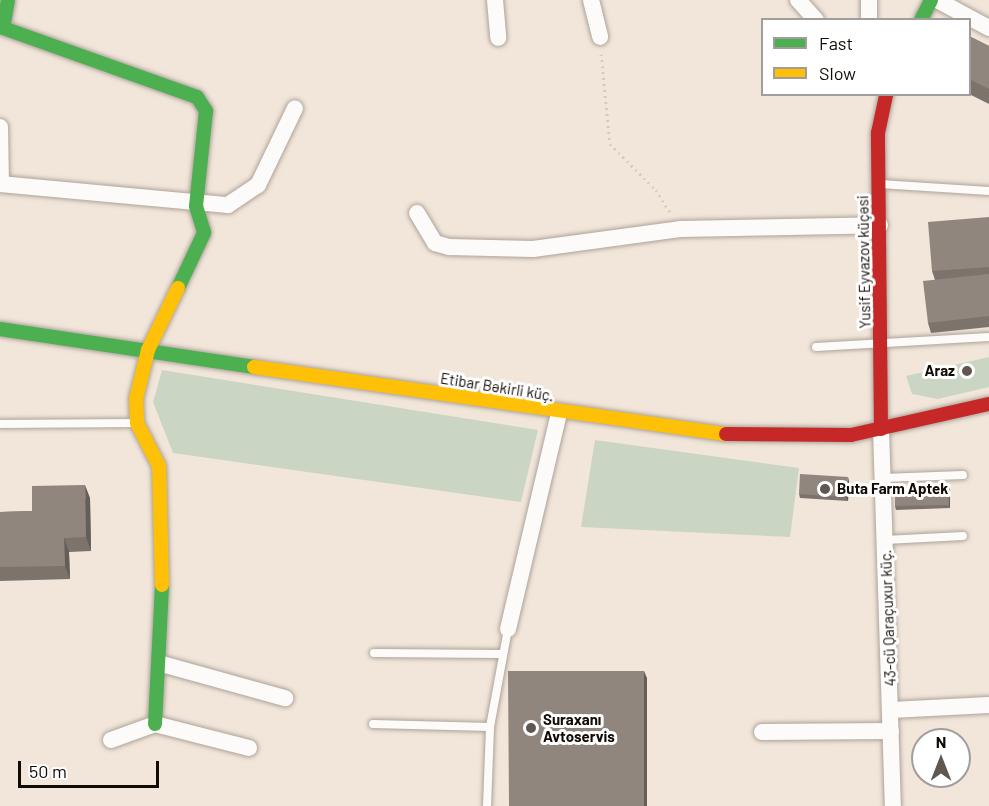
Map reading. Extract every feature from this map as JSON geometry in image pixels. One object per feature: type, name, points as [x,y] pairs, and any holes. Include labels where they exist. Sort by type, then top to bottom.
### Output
[{"type":"street","points":[[8,0],[1,35],[204,103],[196,206],[204,233],[148,350],[136,399],[137,423],[159,466],[162,664],[155,724]]},
{"type":"street","points":[[495,0],[498,38]]},
{"type":"street","points":[[591,0],[600,37]]},
{"type":"street","points":[[798,0],[814,18]]},
{"type":"street","points":[[869,0],[869,18]]},
{"type":"street","points":[[922,18],[932,0]]},
{"type":"street","points":[[937,0],[970,18]]},
{"type":"street","points":[[971,18],[989,28]]},
{"type":"street","name":"Yusif Eyvazov küçəsi","points":[[881,429],[878,133],[886,96]]},
{"type":"street","points":[[0,127],[1,184],[196,206],[228,205],[249,194],[269,168],[295,108]]},
{"type":"street","points":[[417,213],[435,243],[449,247],[552,248],[680,229],[880,225]]},
{"type":"street","name":"Etibar Bəkirli küç.","points":[[0,328],[559,413],[764,438],[881,429],[989,404]]},
{"type":"street","points":[[508,629],[559,413]]},
{"type":"street","name":"43-cü Qaraçuxur küç.","points":[[881,429],[893,806]]},
{"type":"street","points":[[162,664],[285,698]]},
{"type":"street","points":[[891,710],[989,705]]},
{"type":"street","points":[[111,740],[155,724],[249,748]]},
{"type":"street","points":[[762,732],[891,731]]},
{"type":"lane","points":[[879,184],[989,191]]},
{"type":"lane","points":[[816,347],[881,347],[989,337]]},
{"type":"lane","points":[[0,424],[137,423]]},
{"type":"lane","points":[[883,478],[963,475]]},
{"type":"lane","points":[[885,540],[963,536]]},
{"type":"lane","points":[[487,806],[490,727],[501,654],[508,629]]},
{"type":"lane","points":[[374,652],[501,654]]},
{"type":"lane","points":[[373,724],[490,727]]},
{"type":"path","points":[[600,37],[610,144],[656,190],[680,229]]},
{"type":"green space","points":[[989,357],[989,387],[938,399],[912,394],[906,376]]},
{"type":"green space","points":[[162,370],[538,430],[521,502],[173,453],[153,402]]},
{"type":"green space","points":[[595,440],[799,468],[790,537],[581,527]]},
{"type":"building","points":[[971,37],[989,46],[989,89],[971,80]]},
{"type":"building","points":[[989,217],[989,267],[932,271],[928,222]]},
{"type":"building","points":[[989,274],[989,316],[928,323],[923,281]]},
{"type":"building","points":[[800,474],[848,477],[846,497],[799,494]]},
{"type":"building","points":[[85,485],[86,537],[64,538],[65,566],[0,567],[0,512],[32,511],[32,486]]},
{"type":"building","points":[[948,486],[949,505],[895,506],[895,487]]},
{"type":"building","points":[[508,671],[644,671],[644,806],[509,806]]},
{"type":"traffic: fast","points":[[8,0],[3,28],[197,97],[206,111],[196,206],[204,233],[178,288]]},
{"type":"traffic: fast","points":[[922,18],[931,0]]},
{"type":"traffic: fast","points":[[0,329],[254,367]]},
{"type":"traffic: fast","points":[[155,724],[162,585]]},
{"type":"traffic: slow","points":[[162,585],[159,466],[137,423],[136,399],[148,350],[178,288]]},
{"type":"traffic: slow","points":[[254,367],[726,434]]},
{"type":"traffic: jam","points":[[881,429],[878,133],[886,96]]},
{"type":"traffic: jam","points":[[726,434],[851,435],[989,404]]},
{"type":"place","name":"Araz","points":[[967,371]]},
{"type":"place","name":"Buta Farm Aptek","points":[[825,489]]},
{"type":"place","name":"Suraxanı Avtoservis","points":[[531,728]]}]
